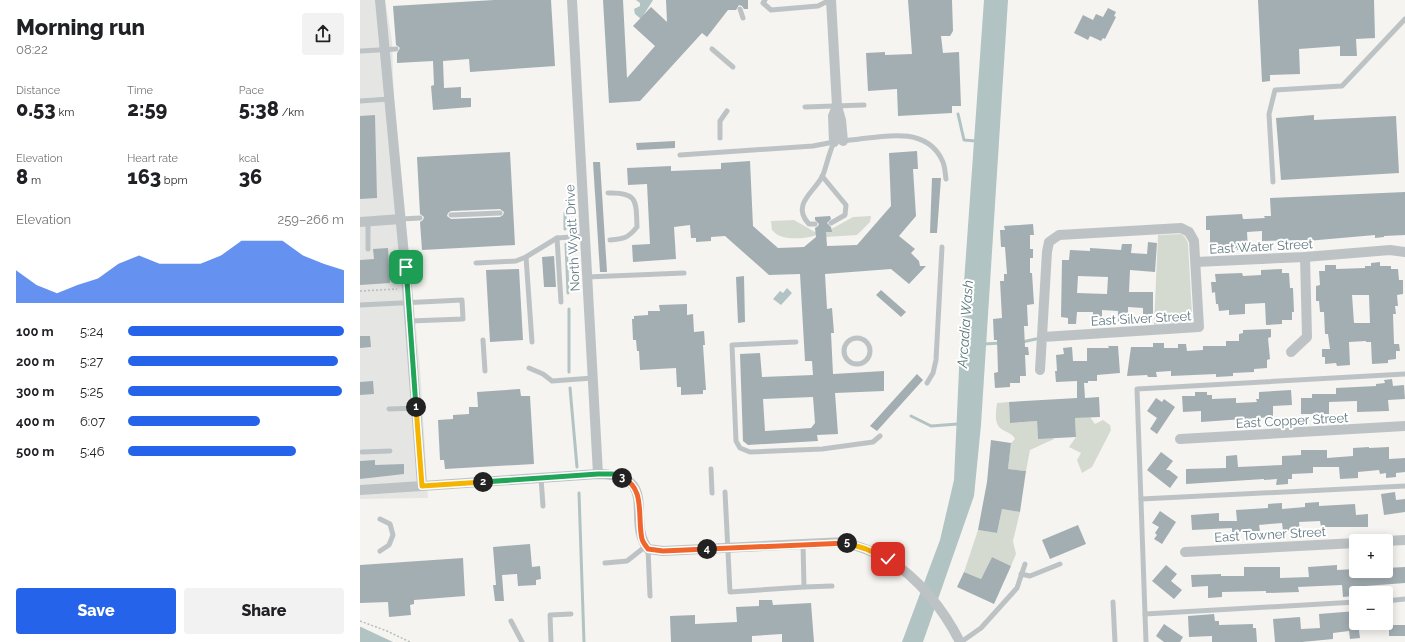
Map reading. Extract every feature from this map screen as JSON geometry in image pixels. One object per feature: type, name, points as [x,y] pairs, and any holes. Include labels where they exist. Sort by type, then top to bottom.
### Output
[{"type":"street","points":[[380,0],[410,321],[422,486]]},
{"type":"street","name":"North Wyatt Drive","points":[[572,0],[598,474]]},
{"type":"street","points":[[831,0],[837,106],[833,116],[838,142]]},
{"type":"street","points":[[364,222],[401,219]]},
{"type":"street","name":"East Water Street","points":[[1043,337],[1047,252],[1049,242],[1059,235],[1181,228],[1189,232],[1194,241],[1196,262],[1305,257],[1390,250],[1405,252]]},
{"type":"street","points":[[1291,352],[1307,337],[1305,257]]},
{"type":"street","name":"East Silver Street","points":[[1043,337],[1198,328],[1196,262]]},
{"type":"street","points":[[1040,370],[1043,337]]},
{"type":"street","name":"East Copper Street","points":[[1180,439],[1405,426]]},
{"type":"street","points":[[360,490],[613,474],[630,481],[638,495],[642,541],[647,548],[663,551],[844,542],[866,549],[888,559],[918,583],[960,642]]},
{"type":"street","points":[[1393,541],[1405,540]]},
{"type":"street","name":"East Towner Street","points":[[1185,552],[1349,543]]},
{"type":"lane","points":[[765,0],[763,3],[771,10],[818,6],[831,0]]},
{"type":"lane","points":[[740,10],[743,18]]},
{"type":"lane","points":[[1273,182],[1269,114],[1275,90],[1342,86],[1405,19]]},
{"type":"lane","points":[[361,51],[396,49]]},
{"type":"lane","points":[[712,49],[733,68]]},
{"type":"lane","points":[[360,101],[389,100]]},
{"type":"lane","points":[[805,107],[864,105]]},
{"type":"lane","points":[[720,138],[720,121],[727,111]]},
{"type":"lane","points":[[680,155],[813,146],[899,135],[919,138],[934,149],[943,161],[946,179]]},
{"type":"lane","points":[[815,224],[809,224],[805,220],[803,204],[808,194],[822,176],[827,159],[838,142]]},
{"type":"lane","points":[[822,176],[846,205],[845,215],[831,223]]},
{"type":"lane","points":[[608,193],[620,193],[630,196],[636,204],[637,212],[637,227],[631,235],[622,239],[610,240]]},
{"type":"lane","points":[[451,216],[500,213]]},
{"type":"lane","points":[[401,219],[420,218]]},
{"type":"lane","points":[[364,222],[368,249]]},
{"type":"lane","points":[[476,263],[516,261],[526,257],[557,238],[585,236]]},
{"type":"lane","points":[[557,238],[560,302]]},
{"type":"lane","points":[[927,383],[933,373],[936,360],[942,247]]},
{"type":"lane","points":[[526,257],[532,342]]},
{"type":"lane","points":[[587,277],[684,273]]},
{"type":"lane","points":[[360,305],[462,300],[463,319],[410,321]]},
{"type":"lane","points":[[855,338],[864,340],[870,346],[868,359],[865,362],[858,364],[850,362],[844,351],[847,343],[855,338]]},
{"type":"lane","points":[[483,340],[485,371]]},
{"type":"lane","points":[[796,342],[732,345],[736,441],[740,448],[750,452],[822,449],[873,442],[880,436]]},
{"type":"lane","points":[[529,368],[543,374],[552,381],[593,378]]},
{"type":"lane","points":[[1146,642],[1137,389],[1405,374]]},
{"type":"lane","points":[[389,409],[416,408]]},
{"type":"lane","points":[[362,452],[390,451]]},
{"type":"lane","points":[[711,469],[712,493]]},
{"type":"lane","points":[[541,478],[543,506]]},
{"type":"lane","points":[[1141,499],[1405,486]]},
{"type":"lane","points":[[725,492],[730,592],[832,586]]},
{"type":"lane","points":[[380,519],[390,524],[393,535],[389,545],[380,551]]},
{"type":"lane","points":[[803,544],[804,587]]},
{"type":"lane","points":[[605,563],[627,561],[647,548],[650,596]]},
{"type":"lane","points":[[960,642],[980,628],[1017,588],[1025,564]]},
{"type":"lane","points":[[1021,574],[1030,576],[1060,564]]},
{"type":"lane","points":[[1393,600],[1405,600]]},
{"type":"lane","points":[[1113,602],[1115,642]]},
{"type":"lane","points":[[1145,614],[1349,602]]},
{"type":"lane","points":[[551,642],[550,615],[571,614]]},
{"type":"lane","points":[[511,621],[522,642]]},
{"type":"path","points":[[360,291],[397,289]]},
{"type":"path","points":[[360,621],[387,631],[410,642]]},
{"type":"shaded area","points":[[360,0],[385,0],[392,41],[394,101],[420,368],[428,498],[360,499]]},
{"type":"shaded area","points":[[871,216],[870,222],[857,235],[826,237],[826,232],[853,217]]},
{"type":"shaded area","points":[[794,220],[815,232],[821,232],[813,236],[795,238],[780,236],[772,230],[771,221]]},
{"type":"shaded area","points":[[1181,234],[1185,237],[1188,243],[1192,314],[1186,321],[1181,323],[1154,325],[1158,235]]},
{"type":"shaded area","points":[[1009,402],[1010,423],[1037,421],[1038,438],[1053,437],[1054,439],[1030,450],[1026,471],[1008,469],[1011,443],[1015,439],[1012,435],[998,426],[996,416],[997,403]]},
{"type":"shaded area","points":[[1090,417],[1095,424],[1103,420],[1110,425],[1111,430],[1092,467],[1082,473],[1077,460],[1081,453],[1069,447],[1076,437],[1075,418]]},
{"type":"shaded area","points":[[1002,509],[1020,512],[1013,541],[1016,554],[1011,566],[992,557],[981,579],[964,572],[978,530],[997,533]]},
{"type":"water","points":[[636,0],[653,0],[641,19],[635,14],[634,9],[640,6],[640,3]]},
{"type":"water","name":"Arcadia Wash","points":[[984,0],[1008,0],[981,425],[974,496],[923,642],[902,642],[940,540],[954,480],[961,325]]},
{"type":"water","points":[[787,288],[792,293],[781,305],[773,299],[780,291],[783,293]]},
{"type":"water","points":[[361,627],[393,642],[360,642]]},
{"type":"building","points":[[494,0],[551,0],[555,66],[470,72],[469,59],[443,61],[444,88],[461,87],[461,98],[471,98],[471,107],[433,110],[431,86],[434,85],[433,61],[397,63],[397,53],[400,48],[396,45],[393,6]]},
{"type":"building","points":[[603,0],[623,0],[627,78],[655,46],[633,26],[651,7],[667,22],[666,0],[748,0],[748,9],[744,9],[739,5],[736,10],[728,10],[707,37],[702,33],[640,101],[609,103]]},
{"type":"building","points":[[908,0],[952,0],[953,31],[950,36],[941,36],[943,53],[959,52],[961,106],[952,106],[952,113],[898,116],[897,89],[868,91],[866,53],[885,52],[885,55],[912,54]]},
{"type":"building","points":[[1258,0],[1374,0],[1375,38],[1356,39],[1357,56],[1340,56],[1340,46],[1299,49],[1300,74],[1270,75],[1270,81],[1262,82]]},
{"type":"building","points":[[1108,8],[1116,12],[1114,16],[1116,17],[1105,39],[1103,38],[1101,41],[1090,36],[1088,40],[1074,33],[1083,15],[1093,20],[1096,14],[1103,17]]},
{"type":"building","points":[[375,115],[377,198],[360,199],[360,116]]},
{"type":"building","points":[[1314,115],[1314,120],[1396,116],[1399,173],[1281,180],[1276,118]]},
{"type":"building","points":[[675,141],[675,148],[637,150],[636,143]]},
{"type":"building","points":[[917,151],[918,169],[913,169],[916,216],[899,236],[915,249],[911,253],[919,261],[920,266],[926,266],[909,284],[891,269],[825,274],[827,309],[832,308],[834,333],[831,333],[833,374],[884,371],[884,391],[835,393],[838,434],[817,435],[818,441],[748,445],[743,441],[740,354],[760,353],[762,377],[813,375],[812,361],[805,361],[800,274],[769,275],[725,236],[711,237],[711,241],[696,242],[696,238],[691,238],[690,225],[674,227],[676,259],[633,262],[632,245],[650,244],[647,184],[628,185],[627,168],[671,166],[671,171],[721,169],[721,163],[750,161],[753,226],[778,248],[804,247],[816,237],[815,228],[819,224],[815,220],[815,217],[830,216],[831,219],[827,223],[831,227],[832,232],[826,232],[827,246],[857,245],[891,206],[889,153]],"holes":[[[813,397],[815,423],[811,428],[765,431],[763,399]]]},
{"type":"building","points":[[510,152],[515,245],[422,250],[420,222],[424,217],[420,214],[417,157]],"holes":[[[500,209],[504,212],[500,217],[451,219],[447,216],[451,211]]]},
{"type":"building","points":[[593,162],[600,162],[607,272],[600,272]]},
{"type":"building","points":[[932,178],[941,178],[937,233],[930,233]]},
{"type":"building","points":[[1405,192],[1405,235],[1375,238],[1375,235],[1307,241],[1262,241],[1262,231],[1247,232],[1248,249],[1237,250],[1237,248],[1217,249],[1217,245],[1210,245],[1210,230],[1206,230],[1206,216],[1242,214],[1243,219],[1246,219],[1265,218],[1264,216],[1271,216],[1270,198]]},
{"type":"building","points":[[1033,224],[1034,235],[1030,235],[1030,249],[1033,249],[1033,258],[1030,258],[1030,273],[1032,273],[1034,304],[1027,305],[1028,326],[1024,326],[1025,347],[1028,347],[1029,355],[1025,355],[1026,376],[1020,376],[1020,383],[1010,383],[1010,387],[995,388],[994,373],[998,372],[997,340],[994,340],[993,319],[1002,318],[1000,281],[1004,281],[1004,274],[1007,274],[1005,247],[1001,247],[1000,230],[1005,230],[1004,226]]},
{"type":"building","points":[[1148,242],[1157,243],[1155,272],[1130,270],[1129,292],[1153,292],[1153,316],[1143,315],[1143,308],[1128,307],[1128,322],[1118,322],[1118,311],[1102,310],[1102,323],[1092,323],[1093,312],[1077,312],[1076,324],[1068,324],[1068,318],[1061,317],[1062,260],[1069,260],[1070,250],[1090,251],[1090,248],[1121,250],[1122,244],[1132,244],[1131,253],[1147,254]],"holes":[[[1078,276],[1108,277],[1107,294],[1077,293]]]},
{"type":"building","points":[[388,248],[390,283],[360,285],[360,260],[374,259],[373,249]]},
{"type":"building","points":[[554,256],[556,287],[544,287],[542,257]]},
{"type":"building","points":[[1380,262],[1380,266],[1391,266],[1391,269],[1398,269],[1399,280],[1403,280],[1403,294],[1397,295],[1398,306],[1395,306],[1396,314],[1393,314],[1394,344],[1399,344],[1400,351],[1396,351],[1396,359],[1388,360],[1388,363],[1372,364],[1371,342],[1349,342],[1350,365],[1337,366],[1336,363],[1325,364],[1325,357],[1322,357],[1322,349],[1330,349],[1328,334],[1325,334],[1324,312],[1320,312],[1319,301],[1316,301],[1316,286],[1320,285],[1319,271],[1325,271],[1325,265],[1336,265],[1336,269],[1365,268],[1365,266],[1371,266],[1371,263]],"holes":[[[1352,295],[1369,295],[1370,323],[1354,323]]]},
{"type":"building","points":[[519,269],[523,340],[490,342],[486,270]]},
{"type":"building","points":[[1282,269],[1282,273],[1289,273],[1290,288],[1293,288],[1294,312],[1292,312],[1292,320],[1282,320],[1282,324],[1266,325],[1265,303],[1245,304],[1245,314],[1229,315],[1229,310],[1219,311],[1218,304],[1216,304],[1215,292],[1212,293],[1211,282],[1216,282],[1215,274],[1242,273],[1243,276],[1261,275],[1261,270]]},
{"type":"building","points":[[744,276],[745,322],[738,323],[736,277]]},
{"type":"building","points":[[881,290],[906,312],[901,317],[876,295]]},
{"type":"building","points":[[687,304],[687,315],[693,314],[694,332],[704,331],[705,345],[703,345],[706,390],[703,390],[703,394],[681,395],[681,387],[677,387],[676,368],[640,370],[639,351],[637,351],[636,340],[633,340],[632,319],[634,319],[634,316],[648,315],[648,311],[660,311],[659,305]]},
{"type":"building","points":[[1271,329],[1271,337],[1268,338],[1270,359],[1267,360],[1267,368],[1254,369],[1254,372],[1233,373],[1233,376],[1216,377],[1216,374],[1171,376],[1171,371],[1156,372],[1157,377],[1148,377],[1147,375],[1127,376],[1131,347],[1153,347],[1153,343],[1164,343],[1164,348],[1178,348],[1178,344],[1186,344],[1187,351],[1203,350],[1203,346],[1226,346],[1226,341],[1239,341],[1239,334],[1243,333],[1243,330]]},
{"type":"building","points":[[360,336],[370,336],[371,347],[360,348]]},
{"type":"building","points":[[1108,346],[1118,346],[1120,373],[1097,375],[1097,381],[1088,381],[1088,383],[1084,383],[1085,398],[1099,397],[1100,417],[1075,418],[1076,437],[1038,439],[1037,421],[1010,423],[1009,402],[1077,398],[1077,381],[1056,382],[1056,355],[1064,354],[1063,348],[1072,347],[1073,361],[1087,361],[1087,348],[1109,348]]},
{"type":"building","points":[[917,374],[923,380],[877,431],[870,426]]},
{"type":"building","points":[[1392,379],[1393,386],[1404,385],[1405,399],[1388,400],[1389,411],[1357,412],[1357,401],[1329,402],[1329,414],[1301,414],[1301,398],[1312,398],[1312,394],[1336,394],[1336,388],[1376,386],[1376,384],[1385,383],[1384,380]]},
{"type":"building","points":[[373,381],[374,394],[360,395],[360,382]]},
{"type":"building","points":[[520,389],[521,396],[530,396],[534,464],[445,469],[444,460],[440,460],[438,420],[453,419],[453,415],[469,414],[469,407],[478,407],[477,392]]},
{"type":"building","points":[[1291,390],[1292,405],[1273,406],[1273,417],[1201,422],[1201,411],[1183,412],[1182,396],[1195,396],[1195,392],[1207,392],[1207,395],[1212,395],[1212,399],[1236,398],[1236,403],[1257,402],[1256,399],[1259,399],[1259,392]]},
{"type":"building","points":[[1156,398],[1162,402],[1164,399],[1175,407],[1157,434],[1150,429],[1157,418],[1147,411]]},
{"type":"building","points":[[991,440],[1011,443],[1008,469],[1026,471],[1020,512],[1002,509],[997,533],[978,530],[987,482]]},
{"type":"building","points":[[1389,447],[1389,459],[1405,458],[1405,472],[1396,473],[1396,477],[1386,478],[1386,473],[1380,474],[1379,470],[1358,472],[1358,478],[1340,479],[1339,467],[1313,467],[1313,473],[1292,474],[1292,479],[1288,479],[1288,484],[1276,485],[1277,479],[1264,479],[1186,484],[1186,469],[1226,468],[1226,456],[1237,455],[1238,467],[1282,465],[1282,456],[1301,455],[1301,450],[1327,450],[1327,458],[1353,456],[1353,448]]},
{"type":"building","points":[[1161,452],[1173,461],[1166,470],[1169,470],[1178,477],[1170,488],[1147,470]]},
{"type":"building","points":[[375,460],[375,465],[404,464],[404,474],[360,479],[360,461]]},
{"type":"building","points":[[1395,492],[1396,500],[1405,499],[1405,512],[1384,515],[1381,494]]},
{"type":"building","points":[[1319,502],[1319,506],[1355,504],[1356,515],[1368,514],[1368,527],[1321,527],[1320,521],[1299,522],[1300,530],[1283,531],[1282,523],[1259,525],[1260,531],[1232,532],[1232,528],[1192,530],[1191,515],[1219,513],[1219,521],[1237,521],[1236,510],[1268,508],[1268,504],[1282,503],[1282,509],[1305,507],[1305,503]]},
{"type":"building","points":[[1160,511],[1176,522],[1162,544],[1154,539],[1157,535],[1155,533],[1159,527],[1152,523]]},
{"type":"building","points":[[1078,525],[1086,544],[1050,559],[1042,540]]},
{"type":"building","points":[[530,544],[532,567],[540,566],[541,579],[536,580],[536,585],[518,586],[517,574],[502,575],[504,601],[495,601],[493,585],[496,585],[493,547]]},
{"type":"building","points":[[992,557],[1011,566],[994,604],[957,587],[964,572],[981,579]]},
{"type":"building","points":[[463,558],[465,596],[414,600],[414,604],[410,605],[411,615],[389,617],[388,602],[360,603],[360,565]]},
{"type":"building","points":[[1166,565],[1177,574],[1171,581],[1182,590],[1174,599],[1152,581]]},
{"type":"building","points":[[1337,565],[1337,570],[1349,569],[1349,578],[1393,578],[1393,568],[1405,567],[1405,583],[1349,586],[1349,596],[1343,597],[1342,585],[1298,587],[1299,592],[1222,592],[1222,597],[1208,598],[1208,586],[1192,587],[1191,575],[1221,574],[1221,576],[1244,576],[1244,567],[1280,567],[1280,578],[1309,577],[1308,567]]},
{"type":"building","points":[[759,600],[772,600],[773,605],[811,603],[814,642],[782,642],[782,634],[752,636],[752,642],[671,642],[670,616],[695,615],[695,624],[737,622],[736,607],[759,606]]},
{"type":"building","points":[[1349,612],[1349,630],[1359,630],[1360,638],[1350,639],[1349,631],[1333,633],[1333,639],[1302,642],[1275,642],[1273,619],[1300,617],[1301,629],[1320,628],[1319,614]]},
{"type":"building","points":[[1214,614],[1215,621],[1219,621],[1219,625],[1253,624],[1253,628],[1256,628],[1257,642],[1212,642],[1212,636],[1189,637],[1188,616]]},
{"type":"building","points":[[1164,624],[1183,637],[1180,642],[1164,642],[1156,636]]},
{"type":"building","points":[[1393,625],[1405,625],[1405,636],[1389,636],[1389,630],[1393,630]]},
{"type":"waterway","points":[[958,114],[964,140],[976,141]]},
{"type":"waterway","points":[[565,213],[565,229]]},
{"type":"waterway","points":[[566,244],[568,293]]},
{"type":"waterway","points":[[569,309],[569,372]]},
{"type":"waterway","points":[[1022,342],[1036,339]]},
{"type":"waterway","points":[[984,344],[1001,343]]},
{"type":"waterway","points":[[570,388],[577,467]]},
{"type":"waterway","points":[[911,416],[931,426],[958,424]]},
{"type":"waterway","points":[[579,493],[584,642]]},
{"type":"route","points":[[406,267],[422,486],[613,474],[630,481],[638,495],[642,541],[648,549],[663,551],[844,542],[866,549],[888,559]]}]
